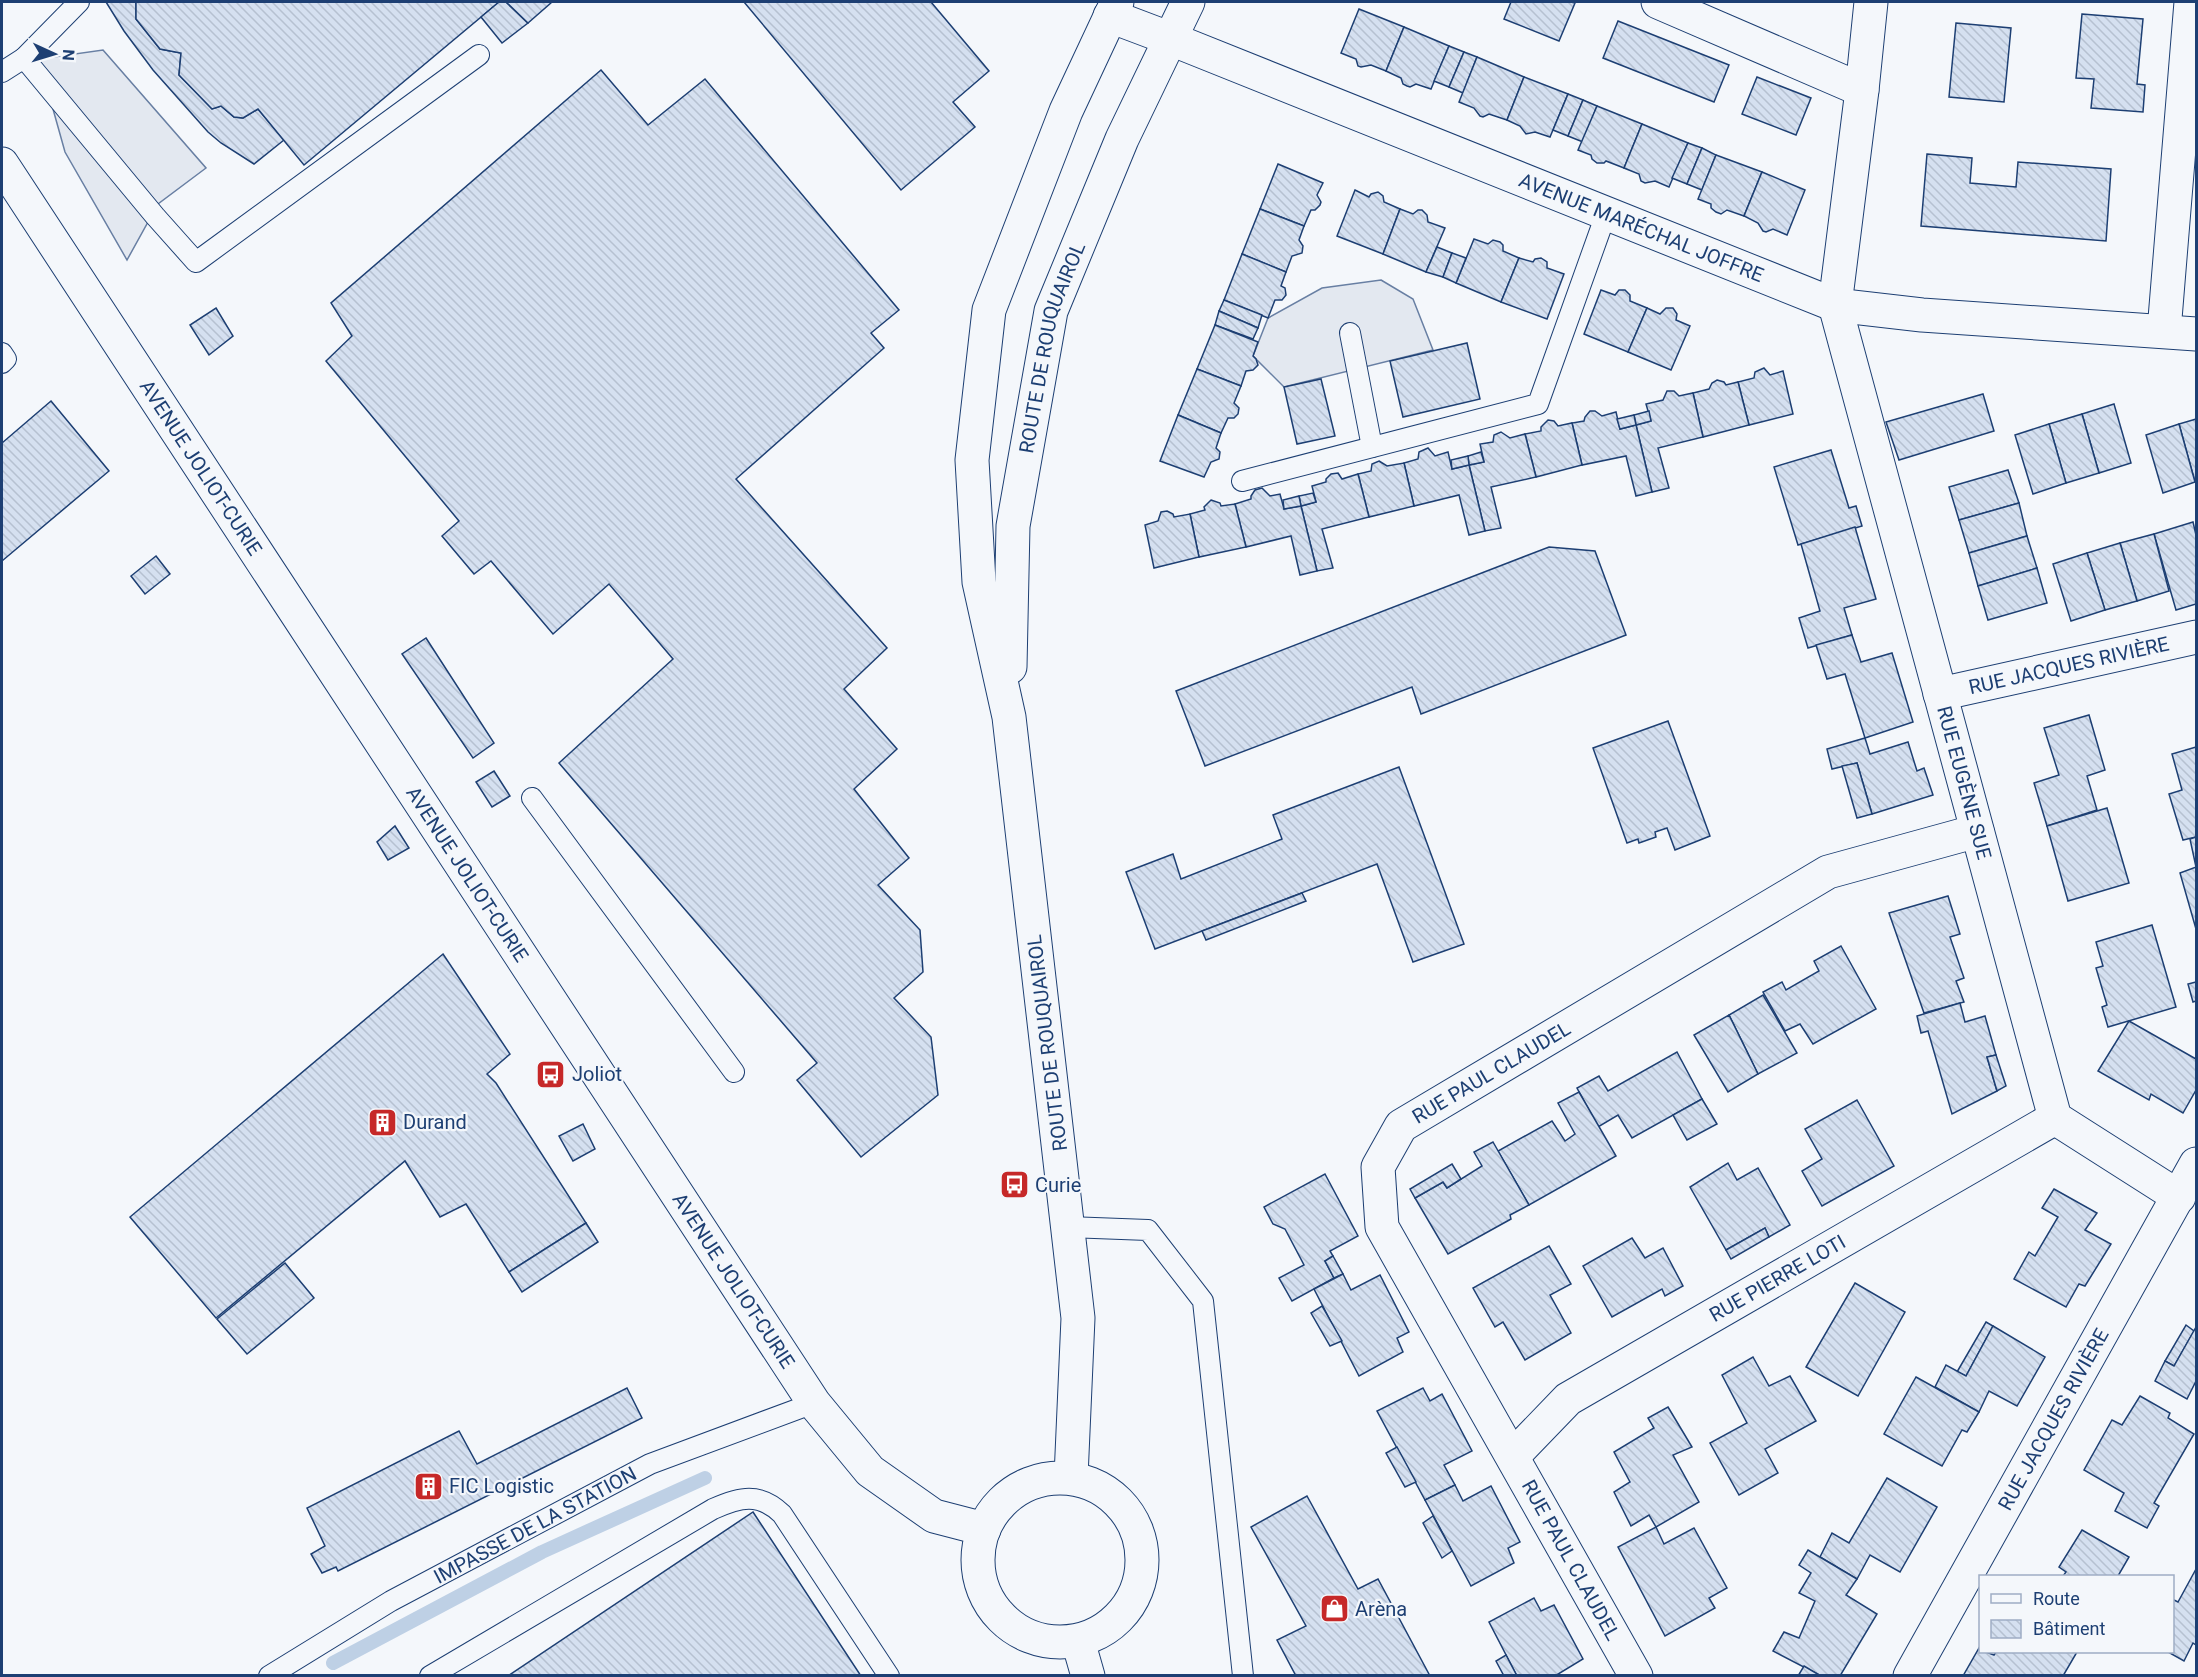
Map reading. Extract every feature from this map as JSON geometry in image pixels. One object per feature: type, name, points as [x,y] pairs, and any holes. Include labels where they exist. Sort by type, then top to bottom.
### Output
[{"type":"street","name":"ROUTE DE ROUQUAIROL","points":[[1009,717],[1013,526],[1051,311],[1122,139],[1188,2]]},
{"type":"street","points":[[1658,2],[1862,90]]},
{"type":"street","points":[[1835,305],[1871,2]]},
{"type":"street","points":[[2164,331],[2191,2]]},
{"type":"street","name":"ROUTE DE ROUQUAIROL","points":[[1071,1477],[1078,1318],[1009,717],[978,582],[972,460],[989,310],[1066,111],[1114,9]]},
{"type":"street","name":"AVENUE MARÉCHAL JOFFRE","points":[[1114,9],[1171,39],[1835,305],[1922,315],[2196,334]]},
{"type":"street","name":"AVENUE JOLIOT-CURIE","points":[[2,164],[814,1403],[870,1471],[934,1516],[984,1529]]},
{"type":"street","name":"RUE EUGÈNE SUE","points":[[1835,305],[2055,1118]]},
{"type":"street","name":"RUE JACQUES RIVIÈRE","points":[[1940,694],[2196,637]]},
{"type":"street","name":"RUE PAUL CLAUDEL","points":[[1636,1676],[1382,1227],[1378,1167],[1401,1126],[1828,872],[1977,831]]},
{"type":"street","points":[[2055,1118],[2179,1197]]},
{"type":"street","name":"RUE PIERRE LOTI","points":[[1513,1456],[1568,1399],[2055,1118]]},
{"type":"street","name":"RUE JACQUES RIVIÈRE","points":[[1910,1676],[2196,1164]]},
{"type":"street","points":[[1071,1477],[1102,1488],[1127,1510],[1141,1541],[1141,1574],[1130,1605],[1107,1628],[1078,1641],[1047,1641],[1019,1632],[996,1612],[982,1587],[977,1558],[984,1529],[998,1505],[1019,1488],[1044,1479],[1071,1477]]},
{"type":"street","points":[[1078,1641],[1088,1676]]},
{"type":"lane","points":[[2,72],[24,58],[79,2]]},
{"type":"lane","points":[[24,58],[196,262],[479,55]]},
{"type":"lane","points":[[1242,481],[1538,404],[1606,214]]},
{"type":"lane","points":[[1350,333],[1372,447]]},
{"type":"lane","points":[[2,353],[6,359],[2,363]]},
{"type":"lane","points":[[532,798],[734,1072]]},
{"type":"lane","points":[[1068,1227],[1148,1230],[1203,1301],[1243,1676]]},
{"type":"lane","name":"IMPASSE DE LA STATION","points":[[270,1676],[391,1601],[650,1464],[814,1403]]},
{"type":"lane","points":[[430,1676],[713,1509],[746,1499],[771,1504],[782,1514],[889,1676]]},
{"type":"shaded area","points":[[103,50],[206,168],[158,204],[127,260],[65,152],[39,59]]},
{"type":"shaded area","points":[[1381,280],[1413,299],[1433,350],[1284,387],[1253,356],[1268,318],[1322,288]]},
{"type":"building","points":[[106,2],[136,2],[136,19],[160,49],[181,53],[179,75],[212,109],[221,106],[234,117],[243,118],[258,109],[284,140],[254,164],[221,143],[208,132],[153,70]]},
{"type":"building","points":[[136,2],[499,2],[304,165],[258,109],[243,118],[234,117],[221,106],[212,109],[179,75],[181,53],[160,49],[136,19]]},
{"type":"building","points":[[499,2],[506,2],[528,23],[502,43],[481,17]]},
{"type":"building","points":[[506,2],[552,2],[528,23]]},
{"type":"building","points":[[744,2],[931,2],[989,71],[953,102],[975,127],[901,190]]},
{"type":"building","points":[[1511,2],[1575,3],[1559,41],[1504,19]]},
{"type":"building","points":[[1359,9],[1404,27],[1386,71],[1371,65],[1358,66],[1356,59],[1341,53]]},
{"type":"building","points":[[2082,14],[2143,19],[2137,84],[2145,85],[2143,112],[2091,108],[2094,79],[2076,78]]},
{"type":"building","points":[[1618,21],[1729,65],[1714,102],[1603,58]]},
{"type":"building","points":[[1956,23],[2011,28],[2004,102],[1949,97]]},
{"type":"building","points":[[1404,27],[1449,46],[1431,89],[1416,84],[1407,86],[1403,84],[1401,78],[1386,71]]},
{"type":"building","points":[[1449,46],[1464,52],[1449,87],[1434,81]]},
{"type":"building","points":[[1464,52],[1477,57],[1463,93],[1449,87]]},
{"type":"building","points":[[1477,57],[1524,77],[1507,120],[1489,114],[1480,116],[1474,108],[1459,102]]},
{"type":"building","points":[[601,70],[648,125],[705,79],[899,310],[871,333],[884,348],[736,479],[887,648],[844,689],[897,749],[854,789],[909,858],[878,885],[920,930],[923,972],[894,998],[931,1037],[938,1095],[861,1157],[797,1080],[817,1063],[559,763],[673,659],[609,584],[553,634],[491,561],[474,574],[442,536],[459,521],[326,361],[352,336],[331,303]]},
{"type":"building","points":[[1524,77],[1568,94],[1550,137],[1535,132],[1526,134],[1520,126],[1507,120]]},
{"type":"building","points":[[1757,77],[1811,98],[1796,135],[1742,114]]},
{"type":"building","points":[[1568,94],[1583,100],[1568,136],[1553,130]]},
{"type":"building","points":[[1583,100],[1597,106],[1583,142],[1568,136]]},
{"type":"building","points":[[1597,106],[1642,124],[1624,168],[1606,161],[1597,163],[1591,155],[1578,150]]},
{"type":"building","points":[[1642,124],[1688,143],[1669,187],[1655,181],[1645,183],[1641,181],[1639,174],[1624,168]]},
{"type":"building","points":[[1688,143],[1702,148],[1687,184],[1672,178]]},
{"type":"building","points":[[1702,148],[1716,155],[1702,190],[1687,184]]},
{"type":"building","points":[[1927,154],[1972,158],[1970,183],[2016,187],[2018,162],[2111,169],[2106,241],[1921,226]]},
{"type":"building","points":[[1716,155],[1762,172],[1744,216],[1727,210],[1721,214],[1711,208],[1711,204],[1698,199]]},
{"type":"building","points":[[1278,164],[1323,183],[1317,195],[1321,202],[1320,205],[1315,210],[1311,210],[1304,226],[1260,209]]},
{"type":"building","points":[[1762,172],[1805,190],[1787,235],[1773,229],[1763,231],[1758,223],[1744,216]]},
{"type":"building","points":[[1355,190],[1369,197],[1378,192],[1383,196],[1384,202],[1400,209],[1383,254],[1337,236]]},
{"type":"building","points":[[1260,209],[1304,226],[1299,240],[1303,246],[1302,253],[1292,256],[1286,272],[1242,254]]},
{"type":"building","points":[[1400,209],[1413,214],[1422,210],[1427,215],[1428,222],[1445,228],[1426,272],[1383,254]]},
{"type":"building","points":[[1474,239],[1488,244],[1493,240],[1500,242],[1503,245],[1503,251],[1519,258],[1501,302],[1456,283]]},
{"type":"building","points":[[1437,247],[1452,253],[1443,277],[1426,272]]},
{"type":"building","points":[[1452,253],[1466,258],[1456,283],[1443,277]]},
{"type":"building","points":[[1242,254],[1286,272],[1281,286],[1285,288],[1286,295],[1282,300],[1275,300],[1268,318],[1224,300]]},
{"type":"building","points":[[1519,258],[1533,262],[1541,258],[1547,262],[1547,268],[1564,274],[1547,319],[1501,302]]},
{"type":"building","points":[[1601,290],[1615,295],[1619,290],[1625,290],[1630,295],[1630,301],[1647,308],[1628,352],[1584,334]]},
{"type":"building","points":[[1224,300],[1262,315],[1258,328],[1219,311]]},
{"type":"building","points":[[216,308],[233,336],[209,355],[190,325]]},
{"type":"building","points":[[1647,308],[1660,314],[1666,308],[1673,308],[1677,314],[1676,320],[1690,326],[1671,370],[1628,352]]},
{"type":"building","points":[[1219,311],[1258,328],[1253,339],[1215,325]]},
{"type":"building","points":[[1215,325],[1258,342],[1253,356],[1258,365],[1253,370],[1246,371],[1241,386],[1197,369]]},
{"type":"building","points":[[1467,343],[1480,399],[1403,417],[1390,361]]},
{"type":"building","points":[[1764,368],[1770,375],[1783,371],[1793,414],[1749,425],[1738,382],[1754,378],[1755,372]]},
{"type":"building","points":[[1197,369],[1241,386],[1234,403],[1239,408],[1238,414],[1234,418],[1228,418],[1221,433],[1178,415]]},
{"type":"building","points":[[1321,379],[1335,436],[1297,444],[1284,387]]},
{"type":"building","points":[[1717,380],[1726,385],[1738,382],[1749,425],[1703,437],[1693,393],[1709,389]]},
{"type":"building","points":[[1667,391],[1674,391],[1679,396],[1693,393],[1703,437],[1658,448],[1669,488],[1652,492],[1636,425],[1651,421],[1646,404],[1663,400]]},
{"type":"building","points":[[1983,394],[1994,431],[1899,460],[1886,422]]},
{"type":"building","points":[[51,401],[109,471],[2,561],[2,443]]},
{"type":"building","points":[[2114,404],[2131,463],[2099,473],[2082,414]]},
{"type":"building","points":[[1590,411],[1595,411],[1602,416],[1616,412],[1620,429],[1636,425],[1652,492],[1636,496],[1626,456],[1582,465],[1572,423],[1584,421]]},
{"type":"building","points":[[1649,411],[1651,421],[1636,425],[1634,415]]},
{"type":"building","points":[[2082,414],[2099,473],[2066,483],[2049,424]]},
{"type":"building","points":[[1178,415],[1221,433],[1216,448],[1220,452],[1219,459],[1211,462],[1204,477],[1160,461]]},
{"type":"building","points":[[1634,415],[1636,425],[1620,429],[1617,419]]},
{"type":"building","points":[[2196,419],[2196,482],[2195,482],[2179,424]]},
{"type":"building","points":[[1548,420],[1554,421],[1558,426],[1572,423],[1582,465],[1536,477],[1525,434],[1541,431],[1541,427]]},
{"type":"building","points":[[2049,424],[2066,483],[2033,494],[2015,435]]},
{"type":"building","points":[[2179,424],[2195,482],[2163,493],[2146,435]]},
{"type":"building","points":[[1501,432],[1510,438],[1525,434],[1536,477],[1491,487],[1501,528],[1485,531],[1469,465],[1484,462],[1480,444],[1493,442],[1494,435]]},
{"type":"building","points":[[1428,448],[1435,456],[1448,452],[1452,469],[1469,465],[1485,531],[1469,535],[1459,495],[1414,506],[1404,463],[1418,459],[1419,452]]},
{"type":"building","points":[[1831,450],[1849,508],[1856,506],[1862,526],[1798,545],[1774,467]]},
{"type":"building","points":[[1481,452],[1484,462],[1469,465],[1468,456]]},
{"type":"building","points":[[1468,456],[1469,465],[1452,469],[1451,460]]},
{"type":"building","points":[[1379,461],[1387,466],[1404,463],[1414,506],[1369,517],[1358,474],[1371,471],[1372,464]]},
{"type":"building","points":[[2008,470],[2019,503],[1959,520],[1949,487]]},
{"type":"building","points":[[1338,473],[1342,479],[1358,474],[1369,517],[1322,529],[1333,568],[1317,571],[1301,506],[1316,502],[1312,486],[1326,482],[1331,474]]},
{"type":"building","points":[[1262,488],[1270,496],[1280,494],[1284,509],[1301,506],[1317,571],[1300,575],[1291,536],[1246,547],[1235,504],[1251,499],[1255,490]]},
{"type":"building","points":[[1313,493],[1316,502],[1301,506],[1299,496]]},
{"type":"building","points":[[1299,496],[1301,506],[1284,509],[1283,500]]},
{"type":"building","points":[[1211,500],[1220,503],[1221,506],[1235,504],[1246,547],[1199,557],[1190,514],[1205,510],[1204,507]]},
{"type":"building","points":[[2019,503],[2027,536],[1969,553],[1959,520]]},
{"type":"building","points":[[1167,511],[1174,517],[1190,514],[1199,557],[1154,568],[1145,525],[1158,521],[1161,512]]},
{"type":"building","points":[[2193,522],[2196,535],[2196,604],[2176,610],[2154,534]]},
{"type":"building","points":[[1855,527],[1876,599],[1844,608],[1852,635],[1808,648],[1799,618],[1820,611],[1801,544]]},
{"type":"building","points":[[2154,534],[2169,591],[2137,601],[2120,543]]},
{"type":"building","points":[[2027,536],[2037,568],[1978,586],[1969,553]]},
{"type":"building","points":[[2120,543],[2137,601],[2105,610],[2087,553]]},
{"type":"building","points":[[1549,547],[1595,551],[1626,635],[1421,714],[1412,687],[1205,766],[1176,691]]},
{"type":"building","points":[[2087,553],[2105,610],[2071,621],[2053,564]]},
{"type":"building","points":[[156,556],[170,574],[145,594],[131,576]]},
{"type":"building","points":[[2037,568],[2047,603],[1988,620],[1978,586]]},
{"type":"building","points":[[1852,635],[1861,662],[1892,653],[1913,722],[1865,738],[1845,674],[1827,679],[1816,645]]},
{"type":"building","points":[[426,638],[494,743],[473,758],[402,654]]},
{"type":"building","points":[[2089,715],[2105,770],[2087,776],[2097,810],[2047,826],[2034,783],[2059,775],[2044,728]]},
{"type":"building","points":[[1668,721],[1710,836],[1675,850],[1667,828],[1655,832],[1656,837],[1639,843],[1638,839],[1627,843],[1593,748]]},
{"type":"building","points":[[1865,738],[1870,754],[1908,742],[1917,771],[1924,768],[1933,795],[1872,814],[1857,763],[1832,769],[1827,749]]},
{"type":"building","points":[[2196,747],[2196,837],[2183,840],[2169,794],[2182,790],[2172,754]]},
{"type":"building","points":[[1857,763],[1872,814],[1857,818],[1842,766]]},
{"type":"building","points":[[1399,767],[1464,944],[1413,962],[1377,864],[1155,949],[1126,872],[1173,854],[1181,879],[1282,839],[1273,815]]},
{"type":"building","points":[[494,771],[510,796],[492,807],[476,782]]},
{"type":"building","points":[[2107,808],[2129,883],[2068,901],[2047,826]]},
{"type":"building","points":[[395,826],[409,848],[388,860],[377,842]]},
{"type":"building","points":[[2196,837],[2196,867],[2190,839]]},
{"type":"building","points":[[2196,867],[2196,929],[2180,873]]},
{"type":"building","points":[[1302,893],[1306,901],[1206,940],[1202,931]]},
{"type":"building","points":[[1948,896],[1960,934],[1950,937],[1964,978],[1956,981],[1964,1002],[1924,1013],[1889,913]]},
{"type":"building","points":[[2152,925],[2176,1007],[2108,1027],[2102,1007],[2107,1005],[2096,968],[2103,966],[2096,942]]},
{"type":"building","points":[[1841,946],[1876,1009],[1813,1044],[1800,1024],[1785,1031],[1763,992],[1782,982],[1786,990],[1819,971],[1814,961]]},
{"type":"building","name":"Durand","points":[[443,954],[510,1054],[487,1074],[496,1083],[586,1223],[509,1272],[466,1204],[440,1217],[405,1161],[216,1318],[130,1217]]},
{"type":"building","points":[[2196,982],[2196,1001],[2193,1002],[2188,984]]},
{"type":"building","points":[[1763,995],[1797,1053],[1758,1074],[1729,1015]]},
{"type":"building","points":[[1960,1003],[1965,1022],[1985,1016],[1996,1055],[1987,1057],[1997,1091],[1952,1114],[1928,1031],[1921,1033],[1917,1016]]},
{"type":"building","points":[[1729,1015],[1758,1074],[1728,1092],[1694,1035]]},
{"type":"building","points":[[2129,1021],[2196,1059],[2196,1090],[2183,1113],[2151,1094],[2149,1100],[2098,1071]]},
{"type":"building","points":[[1677,1052],[1702,1099],[1632,1138],[1618,1115],[1598,1127],[1577,1088],[1599,1076],[1608,1091]]},
{"type":"building","points":[[1996,1055],[2006,1086],[1997,1091],[1987,1057]]},
{"type":"building","points":[[1579,1092],[1616,1156],[1529,1205],[1498,1151],[1552,1121],[1565,1141],[1575,1134],[1558,1103]]},
{"type":"building","points":[[1702,1099],[1717,1124],[1687,1140],[1673,1115]]},
{"type":"building","points":[[1857,1100],[1894,1166],[1822,1206],[1802,1171],[1822,1159],[1805,1129]]},
{"type":"building","points":[[583,1124],[595,1149],[573,1161],[559,1136]]},
{"type":"building","points":[[1493,1142],[1529,1205],[1510,1215],[1511,1219],[1448,1254],[1415,1198],[1443,1182],[1447,1188],[1482,1166],[1474,1152]]},
{"type":"building","points":[[1728,1163],[1737,1180],[1758,1168],[1790,1225],[1769,1237],[1765,1228],[1726,1250],[1690,1187]]},
{"type":"building","points":[[1452,1164],[1461,1179],[1447,1188],[1443,1182],[1415,1198],[1410,1189]]},
{"type":"building","points":[[1325,1174],[1358,1236],[1330,1251],[1333,1256],[1325,1261],[1334,1278],[1292,1301],[1279,1278],[1304,1265],[1285,1229],[1273,1224],[1264,1207]]},
{"type":"building","points":[[2054,1189],[2097,1213],[2085,1230],[2111,1244],[2085,1286],[2079,1284],[2066,1307],[2014,1279],[2029,1252],[2035,1256],[2058,1217],[2042,1208]]},
{"type":"building","points":[[586,1223],[598,1242],[522,1292],[509,1272]]},
{"type":"building","points":[[1765,1228],[1769,1237],[1731,1259],[1726,1250]]},
{"type":"building","points":[[1632,1238],[1645,1258],[1663,1248],[1683,1286],[1665,1296],[1662,1289],[1612,1317],[1583,1266]]},
{"type":"building","points":[[1549,1246],[1571,1284],[1550,1295],[1571,1333],[1525,1360],[1503,1322],[1495,1327],[1473,1288]]},
{"type":"building","points":[[1333,1256],[1343,1274],[1334,1278],[1325,1261]]},
{"type":"building","points":[[285,1263],[314,1298],[247,1354],[217,1319]]},
{"type":"building","points":[[1343,1274],[1351,1290],[1380,1275],[1409,1332],[1397,1338],[1403,1352],[1359,1376],[1314,1289]]},
{"type":"building","points":[[1855,1283],[1905,1312],[1858,1396],[1806,1367]]},
{"type":"building","points":[[1322,1306],[1342,1341],[1330,1346],[1311,1313]]},
{"type":"building","points":[[1986,1322],[1993,1326],[1966,1376],[1957,1372]]},
{"type":"building","points":[[2186,1325],[2194,1331],[2174,1366],[2165,1361]]},
{"type":"building","points":[[1993,1326],[2045,1357],[2017,1406],[1989,1391],[1979,1412],[1935,1387],[1946,1365],[1966,1376]]},
{"type":"building","points":[[2196,1327],[2196,1381],[2187,1399],[2155,1381],[2165,1361],[2174,1366]]},
{"type":"building","points":[[1753,1357],[1769,1386],[1790,1376],[1816,1421],[1765,1449],[1778,1473],[1739,1495],[1710,1443],[1747,1423],[1722,1375]]},
{"type":"building","points":[[1916,1377],[1979,1412],[1967,1432],[1962,1430],[1942,1466],[1884,1434]]},
{"type":"building","name":"FIC Logistic","points":[[627,1388],[642,1418],[338,1571],[336,1567],[322,1573],[311,1554],[325,1546],[307,1508],[459,1431],[477,1464]]},
{"type":"building","points":[[1423,1388],[1430,1401],[1442,1394],[1472,1451],[1444,1465],[1455,1485],[1425,1500],[1377,1411]]},
{"type":"building","points":[[2140,1396],[2170,1413],[2168,1418],[2194,1434],[2154,1503],[2159,1506],[2147,1528],[2115,1511],[2124,1493],[2084,1470],[2112,1420],[2122,1425]]},
{"type":"building","points":[[1668,1407],[1692,1447],[1673,1455],[1699,1502],[1656,1527],[1649,1515],[1631,1526],[1614,1492],[1630,1482],[1614,1452],[1654,1428],[1648,1418]]},
{"type":"building","points":[[1397,1447],[1416,1482],[1405,1487],[1386,1453]]},
{"type":"building","points":[[1887,1478],[1937,1507],[1900,1572],[1870,1555],[1857,1579],[1820,1557],[1832,1533],[1849,1543]]},
{"type":"building","points":[[1455,1485],[1463,1501],[1491,1486],[1520,1542],[1508,1548],[1514,1563],[1471,1586],[1425,1500]]},
{"type":"building","points":[[1307,1496],[1358,1589],[1378,1579],[1430,1676],[1296,1676],[1277,1640],[1306,1626],[1251,1527]]},
{"type":"building","points":[[753,1512],[861,1676],[508,1676]]},
{"type":"building","points":[[1433,1516],[1452,1551],[1442,1558],[1423,1523]]},
{"type":"building","points":[[1656,1527],[1664,1544],[1694,1528],[1727,1588],[1709,1598],[1715,1608],[1665,1636],[1618,1547]]},
{"type":"building","points":[[2082,1530],[2129,1557],[2119,1575],[2064,1575],[2066,1572],[2059,1567]]},
{"type":"building","points":[[1808,1550],[1857,1579],[1846,1595],[1877,1614],[1840,1676],[1821,1676],[1773,1651],[1784,1632],[1799,1638],[1815,1601],[1799,1593],[1811,1573],[1799,1565]]},
{"type":"building","points":[[2196,1569],[2196,1645],[2193,1643],[2184,1661],[2170,1653],[2174,1653],[2174,1600],[2178,1602]]},
{"type":"building","points":[[1534,1598],[1541,1611],[1554,1605],[1583,1659],[1555,1676],[1517,1676],[1489,1622]]},
{"type":"building","points":[[1979,1648],[1979,1653],[1994,1655],[1995,1653],[2076,1653],[2063,1676],[1963,1676]]},
{"type":"building","points":[[1506,1655],[1517,1676],[1504,1676],[1496,1661]]},
{"type":"building","points":[[1804,1666],[1821,1676],[1798,1676]]},
{"type":"waterway","points":[[333,1663],[542,1552],[705,1478]]},
{"type":"place","name":"Joliot","points":[[551,1074]]},
{"type":"place","name":"Durand","points":[[382,1122]]},
{"type":"place","name":"Curie","points":[[1014,1185]]},
{"type":"place","name":"FIC Logistic","points":[[428,1486]]},
{"type":"place","name":"Arèna","points":[[1334,1609]]}]
